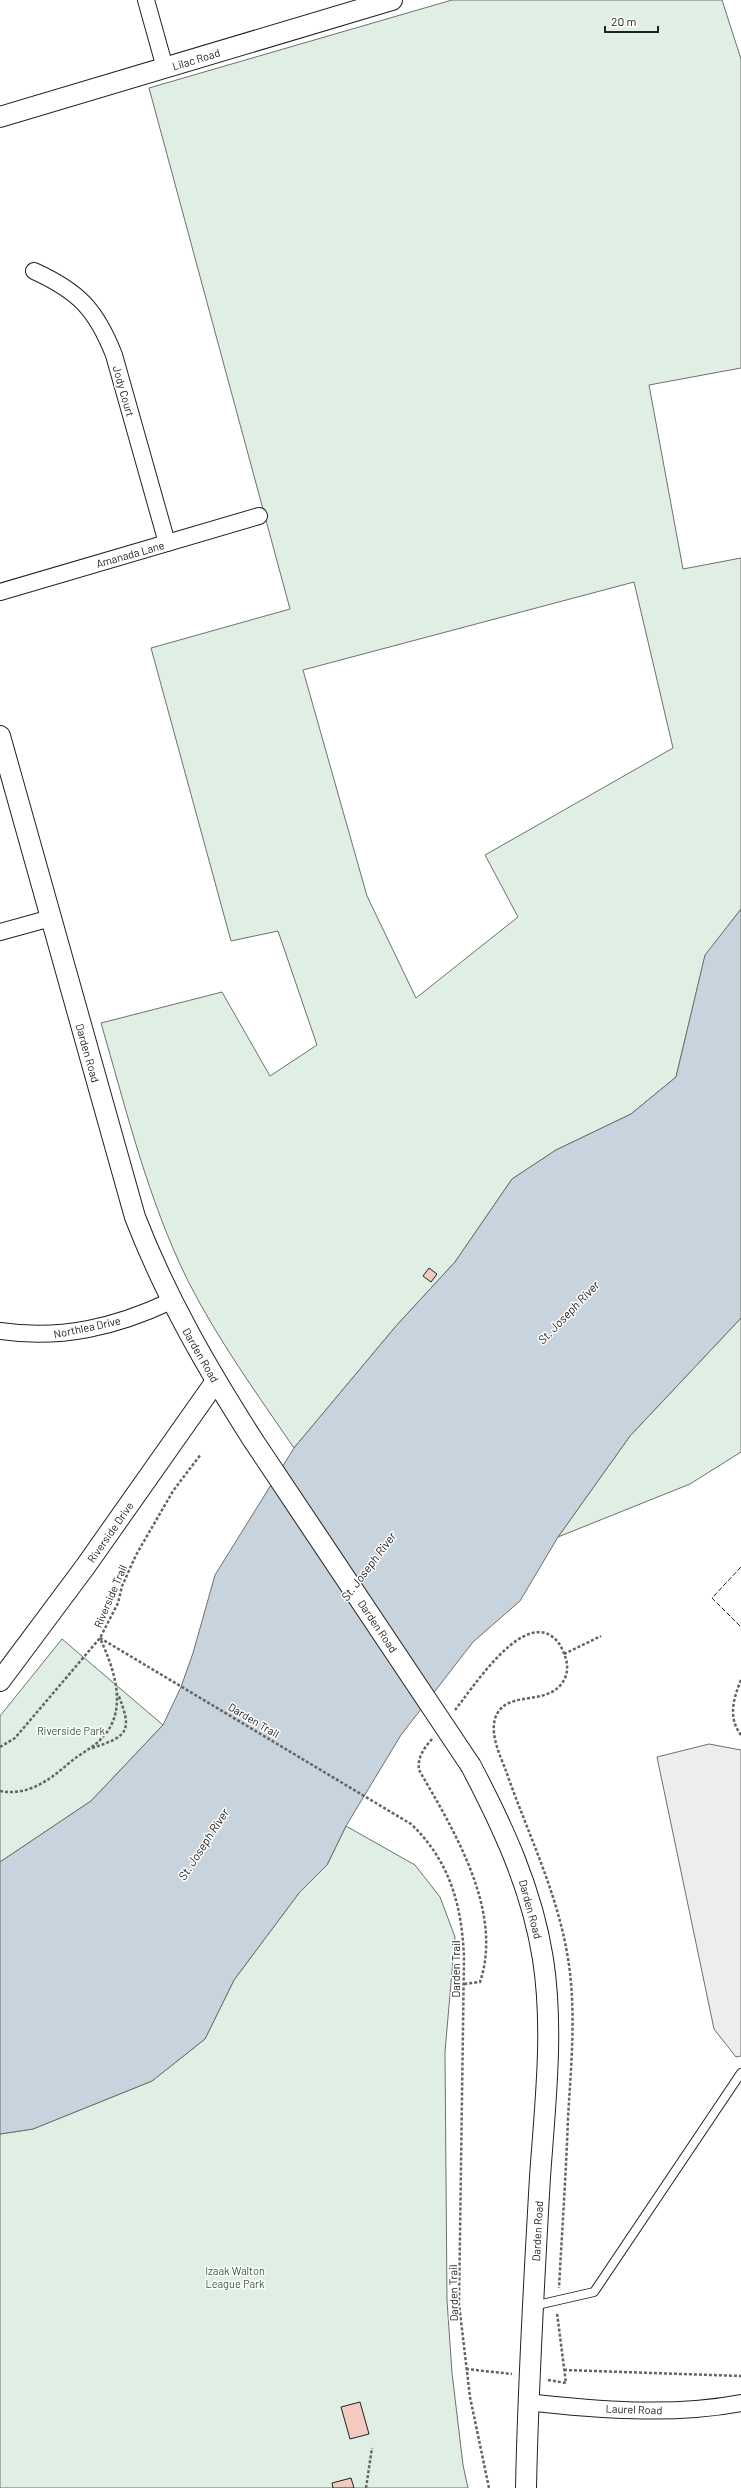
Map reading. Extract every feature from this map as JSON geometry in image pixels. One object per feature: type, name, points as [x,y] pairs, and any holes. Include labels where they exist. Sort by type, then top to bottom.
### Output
[{"type":"street","points":[[146,0],[165,68]]},
{"type":"street","name":"Lilac Road","points":[[0,117],[392,0]]},
{"type":"street","name":"Jody Court","points":[[34,271],[58,282],[78,296],[103,328],[114,355],[167,543]]},
{"type":"street","name":"Amanada Lane","points":[[0,592],[260,516]]},
{"type":"street","name":"Darden Road","points":[[0,736],[135,1217],[155,1268],[171,1301],[216,1381],[253,1440],[471,1766],[502,1825],[521,1874],[536,1923],[543,1960],[547,2005],[547,2066],[527,2402],[526,2488]]},
{"type":"street","points":[[0,932],[51,918]]},
{"type":"street","name":"Northlea Drive","points":[[0,1331],[43,1336],[68,1333],[134,1317],[171,1301]]},
{"type":"street","name":"Riverside Drive","points":[[0,1681],[85,1567],[216,1381]]},
{"type":"street","name":"Laurel Road","points":[[527,2402],[565,2406],[664,2411],[717,2408],[741,2403]]},
{"type":"lane","points":[[532,2306],[594,2292],[741,2073]]},
{"type":"path","name":"Riverside Trail","points":[[0,1747],[15,1738],[86,1651],[100,1638],[113,1614],[136,1555],[173,1491],[201,1454]]},
{"type":"path","points":[[564,1654],[601,1636]]},
{"type":"path","name":"Darden Trail","points":[[100,1638],[411,1824],[435,1850],[447,1871],[458,1903],[463,1934],[459,2304],[466,2369],[489,2488]]},
{"type":"path","points":[[91,1748],[112,1741],[125,1730],[127,1722],[126,1714],[117,1693],[114,1672],[100,1638]]},
{"type":"path","points":[[741,1680],[732,1715],[734,1725],[741,1735]]},
{"type":"path","points":[[0,1791],[35,1788],[91,1748],[112,1725],[117,1693]]},
{"type":"path","points":[[466,2369],[507,2373]]},
{"type":"path","points":[[564,2370],[741,2376]]},
{"type":"path","points":[[366,2488],[372,2448]]},
{"type":"green space","points":[[452,0],[722,0],[741,59],[741,368],[649,385],[683,569],[741,558],[741,909],[705,956],[676,1077],[631,1114],[556,1150],[512,1179],[455,1262],[396,1326],[294,1448],[238,1366],[188,1281],[161,1219],[149,1186],[101,1023],[222,992],[270,1076],[317,1045],[278,931],[231,941],[151,648],[290,609],[149,88]],"holes":[[[634,582],[673,748],[485,855],[518,917],[416,998],[367,896],[303,670]]]},
{"type":"green space","points":[[741,1318],[741,1452],[690,1484],[558,1537],[630,1436]]},
{"type":"green space","name":"Riverside Park","points":[[62,1639],[163,1725],[91,1801],[0,1862],[0,1716]]},
{"type":"green space","name":"Izaak Walton League Park","points":[[346,1826],[415,1865],[440,1897],[455,1937],[445,2052],[447,2300],[452,2373],[463,2465],[468,2488],[0,2488],[0,2134],[33,2129],[152,2081],[205,2039],[234,1980],[299,1893],[327,1865]]},
{"type":"shaded area","points":[[709,1744],[741,1750],[741,2056],[736,2057],[714,2029],[657,1757]]},
{"type":"water","name":"St. Joseph River","points":[[741,909],[741,1318],[630,1436],[558,1537],[520,1601],[473,1642],[401,1735],[346,1826],[327,1865],[299,1893],[234,1980],[205,2039],[152,2081],[33,2129],[0,2134],[0,1862],[91,1801],[163,1725],[181,1687],[193,1653],[215,1575],[294,1448],[396,1326],[455,1262],[512,1179],[556,1150],[631,1114],[676,1077],[705,955]]},
{"type":"building","points":[[429,1268],[437,1274],[431,1282],[423,1276]]},
{"type":"building","points":[[360,2402],[369,2434],[350,2439],[341,2407]]},
{"type":"building","points":[[351,2478],[354,2488],[333,2488],[332,2483]]},
{"type":"fence","points":[[741,1567],[712,1598],[741,1627]]}]
